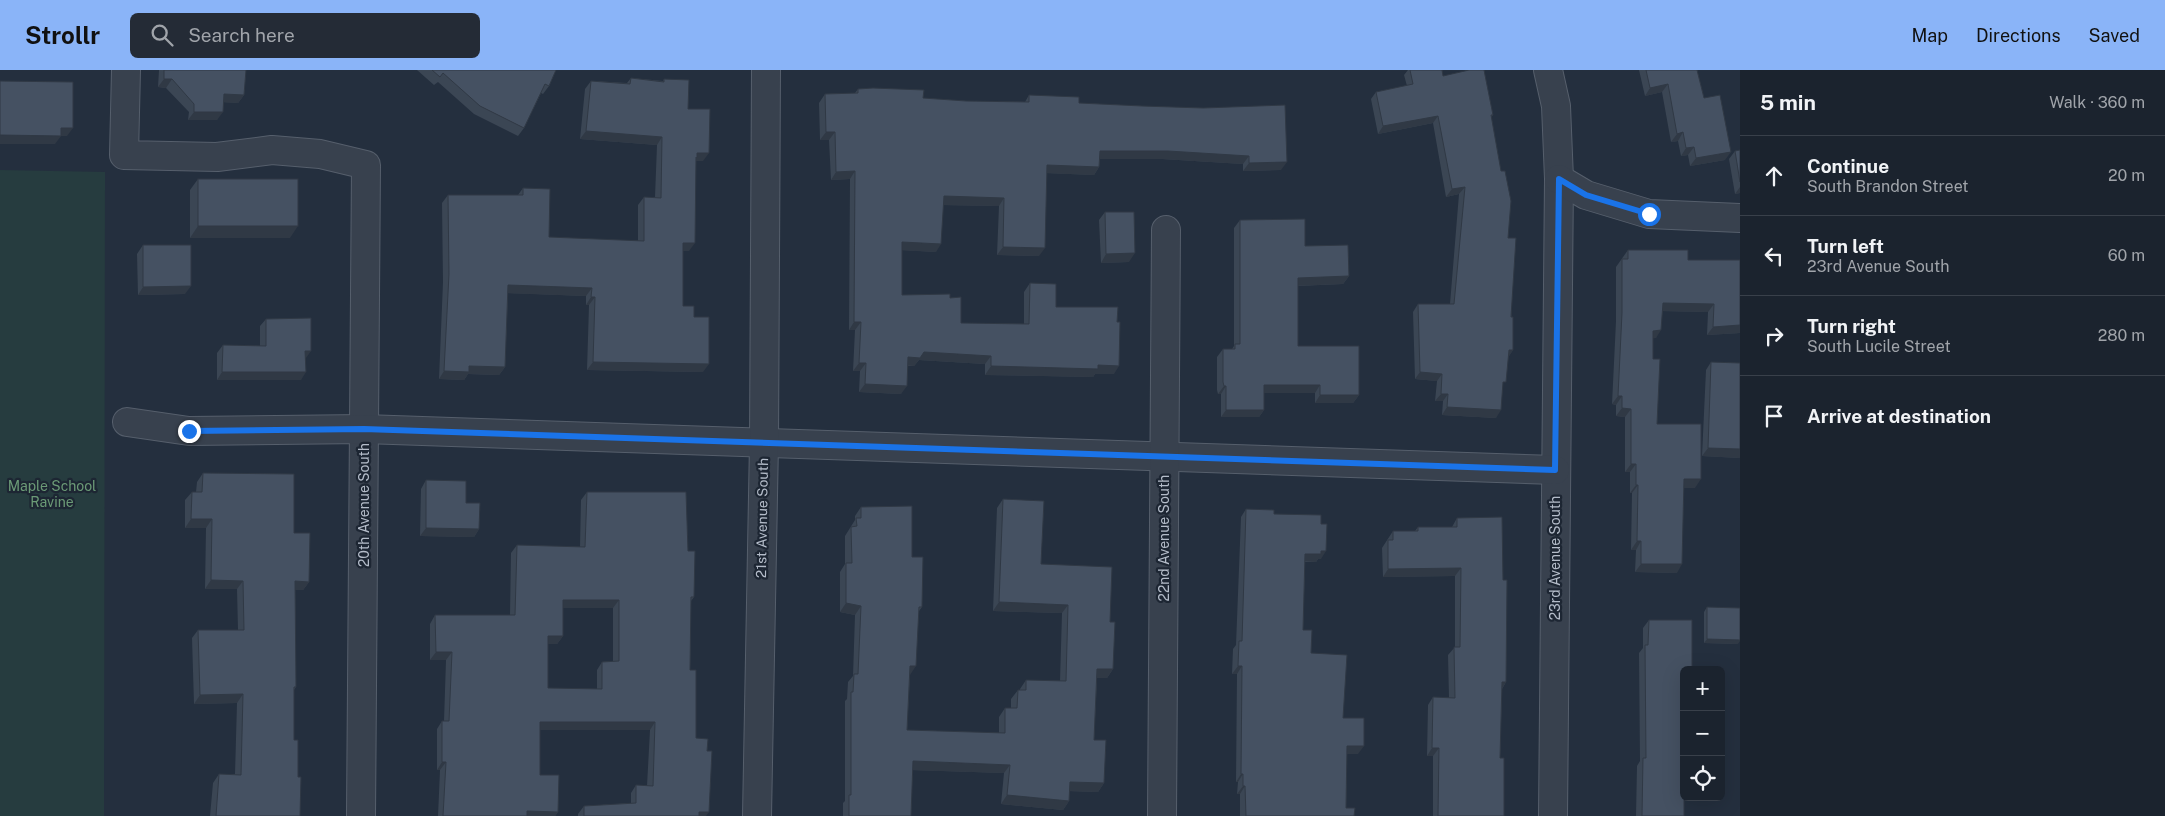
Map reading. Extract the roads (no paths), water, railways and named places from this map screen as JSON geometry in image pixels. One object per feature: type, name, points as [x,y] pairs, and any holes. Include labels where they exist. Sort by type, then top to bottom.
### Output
[{"type":"street","name":"20th Avenue South","points":[[126,70],[124,155],[217,157],[272,150],[320,154],[366,165],[361,816]]},
{"type":"street","name":"21st Avenue South","points":[[757,816],[764,442],[766,70]]},
{"type":"street","name":"23rd Avenue South","points":[[1548,70],[1556,106],[1559,179],[1553,816]]},
{"type":"street","points":[[1559,179],[1586,195],[1649,214],[1740,218]]},
{"type":"street","name":"22nd Avenue South","points":[[1162,816],[1166,230]]},
{"type":"street","points":[[127,422],[189,431],[364,429],[1555,470]]},
{"type":"park label","name":"Maple School Ravine","points":[[52,494]]}]
